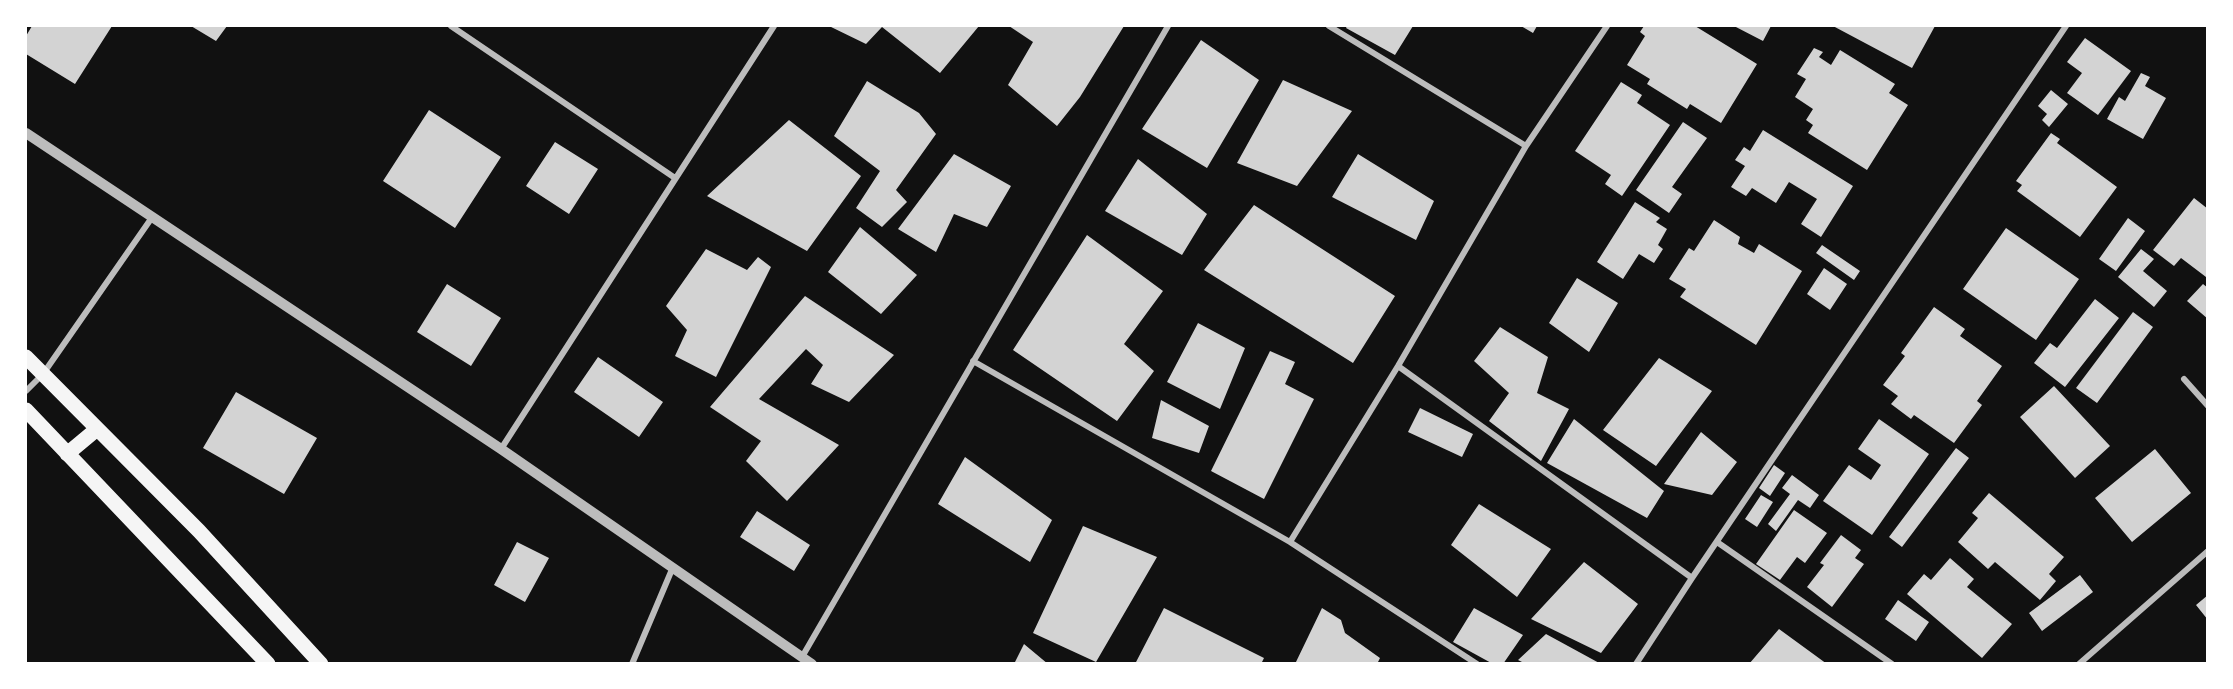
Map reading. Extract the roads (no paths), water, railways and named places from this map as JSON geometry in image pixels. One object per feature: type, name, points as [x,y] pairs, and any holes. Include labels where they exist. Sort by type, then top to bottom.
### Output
[{"type":"main road","points":[[26,357],[199,531],[321,663]]},
{"type":"main road","points":[[26,410],[263,661]]},
{"type":"main road","points":[[67,454],[97,429]]},
{"type":"street","points":[[451,26],[675,178]]},
{"type":"street","points":[[501,449],[774,26]]},
{"type":"street","points":[[802,657],[1168,26]]},
{"type":"street","points":[[1329,26],[1526,146]]},
{"type":"street","points":[[1290,542],[1398,366],[1526,146],[1607,26]]},
{"type":"street","points":[[1636,663],[2066,26]]},
{"type":"street","points":[[26,133],[501,449],[812,663]]},
{"type":"street","points":[[26,391],[43,374],[153,216]]},
{"type":"street","points":[[974,361],[1290,542],[1477,663]]},
{"type":"street","points":[[1398,366],[1692,578]]},
{"type":"street","points":[[2184,380],[2208,406]]},
{"type":"street","points":[[1717,542],[1892,663]]},
{"type":"street","points":[[2079,663],[2208,551]]},
{"type":"street","points":[[632,663],[673,567]]}]
